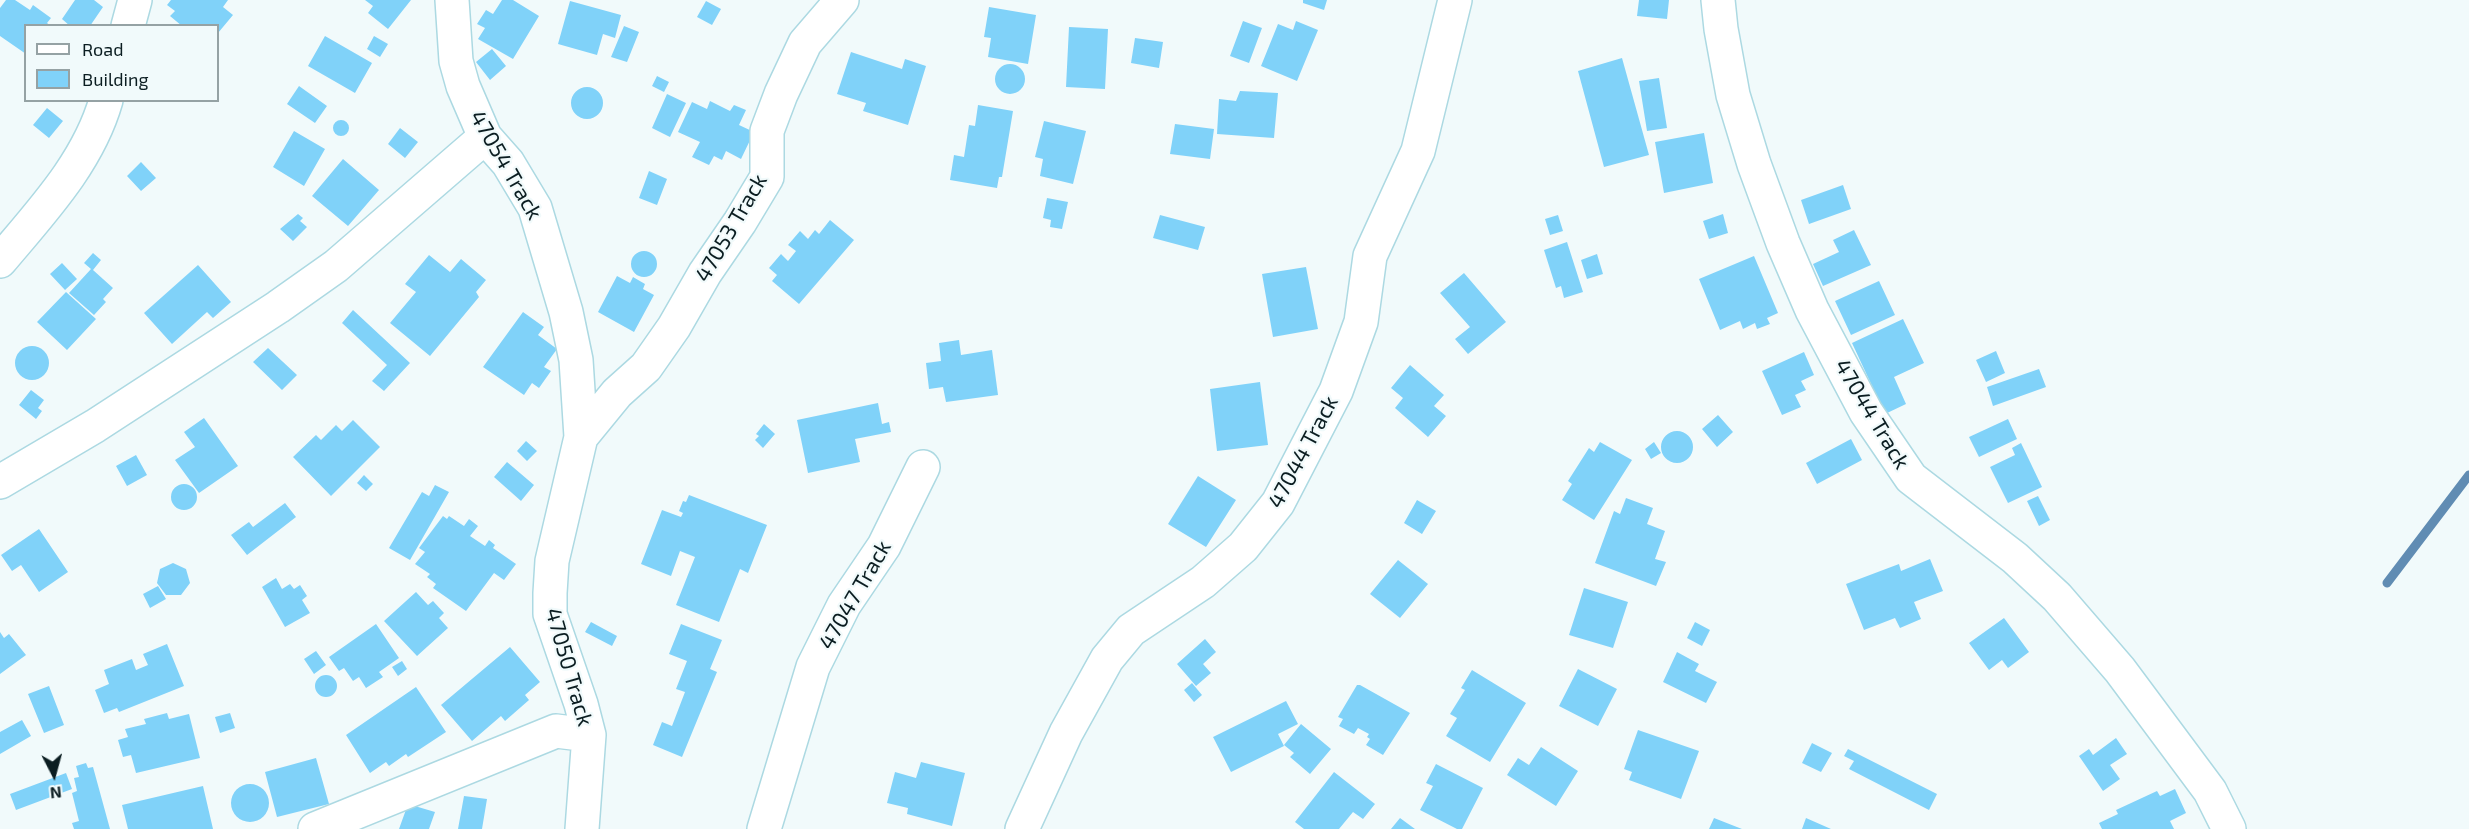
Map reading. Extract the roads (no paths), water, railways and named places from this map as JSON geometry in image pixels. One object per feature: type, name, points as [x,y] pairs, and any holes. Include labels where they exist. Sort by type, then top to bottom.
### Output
[{"type":"street","points":[[129,24],[135,0]]},
{"type":"street","name":"47054 Track","points":[[452,0],[456,61],[463,86],[484,137],[508,163],[535,208],[566,312],[576,360],[581,437]]},
{"type":"street","name":"47053 Track","points":[[581,437],[617,393],[646,367],[674,327],[767,177],[767,131],[781,94],[805,43],[842,0]]},
{"type":"street","name":"47044 Track","points":[[1022,829],[1066,733],[1107,659],[1131,630],[1203,582],[1243,547],[1278,503],[1336,391],[1357,332],[1370,256],[1418,151],[1455,0]]},
{"type":"street","name":"47044 Track","points":[[1718,0],[1733,95],[1754,164],[1783,243],[1812,310],[1866,412],[1911,478],[2015,558],[2057,597],[2120,670],[2210,791],[2229,829]]},
{"type":"street","points":[[0,261],[63,184],[99,126],[105,102]]},
{"type":"street","points":[[0,482],[95,426],[278,307],[336,266],[484,137]]},
{"type":"street","name":"47050 Track","points":[[581,437],[552,561],[550,614],[581,704],[589,735],[582,829]]},
{"type":"street","name":"47047 Track","points":[[764,829],[813,667],[844,606],[884,546],[923,467]]},
{"type":"street","points":[[315,829],[555,731],[589,735]]},
{"type":"waterway","points":[[2387,583],[2469,475]]}]
